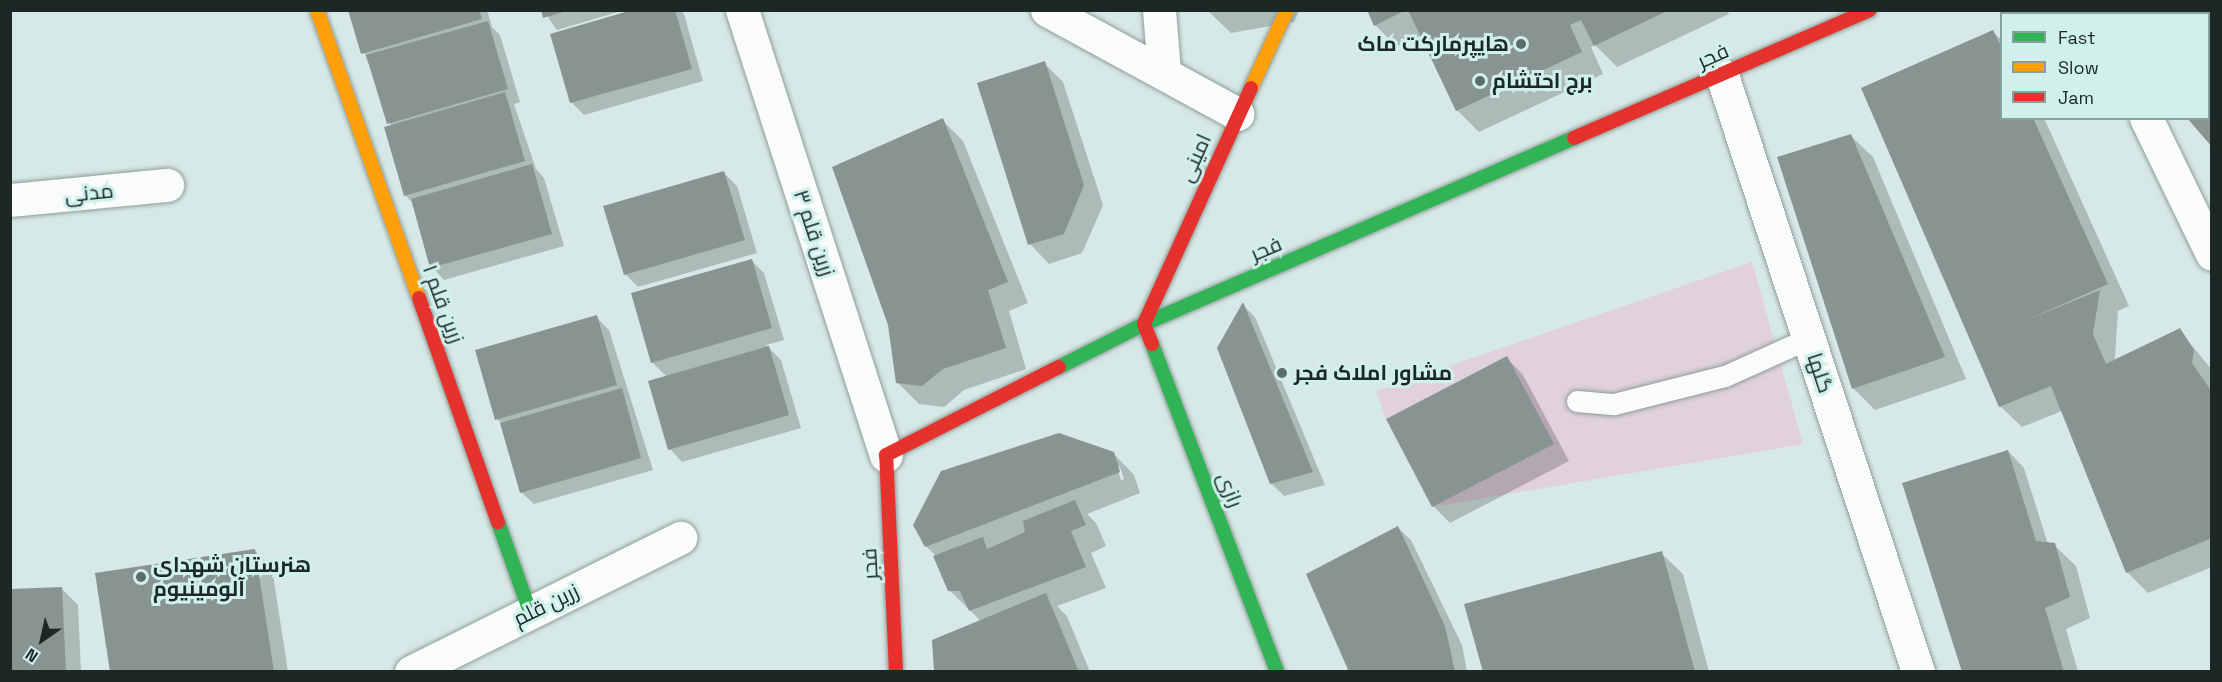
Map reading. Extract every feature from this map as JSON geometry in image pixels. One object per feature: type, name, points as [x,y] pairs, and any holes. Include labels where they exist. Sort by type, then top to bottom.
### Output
[{"type":"street","name":"زرین قلم ۱","points":[[317,10],[530,612]]},
{"type":"street","name":"زرین قلم ۳","points":[[742,10],[886,455]]},
{"type":"street","points":[[1047,10],[1164,71],[1238,114]]},
{"type":"street","points":[[1159,10],[1164,71]]},
{"type":"street","name":"امینی","points":[[1144,324],[1287,10]]},
{"type":"street","name":"فجر","points":[[896,672],[886,455],[1144,324],[1870,10]]},
{"type":"street","name":"گلها","points":[[1722,75],[1918,672]]},
{"type":"street","points":[[2146,120],[2211,254]]},
{"type":"street","name":"مدنی","points":[[10,200],[167,185]]},
{"type":"street","name":"رازی","points":[[1144,324],[1276,672]]},
{"type":"street","name":"زرین قلم","points":[[411,672],[680,538]]},
{"type":"lane","points":[[1577,401],[1614,404],[1725,376],[1809,338]]},
{"type":"shaded area","points":[[1752,262],[1803,444],[1432,507],[1507,356],[1386,419],[1376,391]]},
{"type":"building","points":[[348,10],[479,10],[482,19],[361,54]]},
{"type":"building","points":[[541,10],[567,10],[567,11],[543,18]]},
{"type":"building","points":[[632,10],[675,10],[692,69],[570,103],[550,34]]},
{"type":"building","points":[[1367,10],[1406,10],[1374,26]]},
{"type":"building","name":"برج احتشام","points":[[1408,10],[1669,10],[1594,46],[1581,20],[1570,25],[1582,52],[1456,111]]},
{"type":"building","points":[[2128,10],[2212,10],[2212,147],[2189,120],[2210,120],[2210,12]]},
{"type":"building","points":[[488,21],[508,89],[387,124],[366,55]]},
{"type":"building","points":[[1993,30],[2000,44],[2000,120],[2034,120],[2108,284],[2027,320],[2100,290],[2093,334],[2106,364],[2180,328],[2194,350],[2192,363],[2212,392],[2212,538],[2126,573],[2051,386],[1999,407],[1861,88]]},
{"type":"building","points":[[1045,61],[1084,185],[1064,234],[1028,245],[977,83]]},
{"type":"building","points":[[505,92],[525,161],[404,196],[384,127]]},
{"type":"building","points":[[943,118],[1008,282],[988,290],[1006,348],[943,369],[922,386],[896,383],[888,325],[832,167]]},
{"type":"building","points":[[1851,134],[1945,357],[1852,389],[1777,157]]},
{"type":"building","points":[[532,164],[552,234],[430,268],[411,199]]},
{"type":"building","points":[[724,171],[745,240],[624,275],[603,206]]},
{"type":"building","points":[[752,259],[772,328],[651,363],[631,293]]},
{"type":"building","points":[[1243,302],[1313,472],[1270,484],[1217,348]]},
{"type":"building","points":[[597,315],[617,385],[495,420],[475,350]]},
{"type":"building","points":[[769,346],[789,415],[668,450],[648,381]]},
{"type":"building","points":[[1507,356],[1554,444],[1432,507],[1386,419]]},
{"type":"building","points":[[622,388],[641,458],[520,493],[500,423]]},
{"type":"building","points":[[1059,433],[1114,452],[1120,472],[925,547],[913,525],[941,471]]},
{"type":"building","points":[[2008,450],[2036,541],[2055,543],[2070,597],[2045,608],[2064,672],[1962,672],[1902,483]]},
{"type":"building","points":[[1075,500],[1086,525],[1071,531],[1086,567],[969,611],[960,591],[948,591],[933,556],[983,537],[987,549],[1025,532],[1023,521]]},
{"type":"building","points":[[1398,526],[1445,626],[1455,672],[1349,672],[1306,574]]},
{"type":"building","points":[[255,549],[274,672],[110,672],[95,573]]},
{"type":"building","points":[[1662,551],[1695,672],[1483,672],[1464,604]]},
{"type":"building","points":[[62,587],[66,672],[10,672],[10,589]]},
{"type":"building","points":[[1046,593],[1079,672],[934,672],[932,640]]},
{"type":"traffic: fast","points":[[1059,367],[1144,324],[1574,138]]},
{"type":"traffic: fast","points":[[1152,344],[1277,672]]},
{"type":"traffic: fast","points":[[498,522],[530,612]]},
{"type":"traffic: slow","points":[[317,10],[419,298]]},
{"type":"traffic: slow","points":[[1251,88],[1287,10]]},
{"type":"traffic: jam","points":[[1574,138],[1870,10]]},
{"type":"traffic: jam","points":[[1152,344],[1144,324],[1251,88]]},
{"type":"traffic: jam","points":[[419,298],[498,522]]},
{"type":"traffic: jam","points":[[896,672],[886,455],[1059,367]]},
{"type":"place","name":"هایپرمارکت ماک","points":[[1521,44]]},
{"type":"place","name":"برج احتشام","points":[[1480,81]]},
{"type":"place","name":"مشاور املاک فجر","points":[[1282,373]]},
{"type":"place","name":"هنرستان شهدای آلومینیوم","points":[[141,577]]}]
